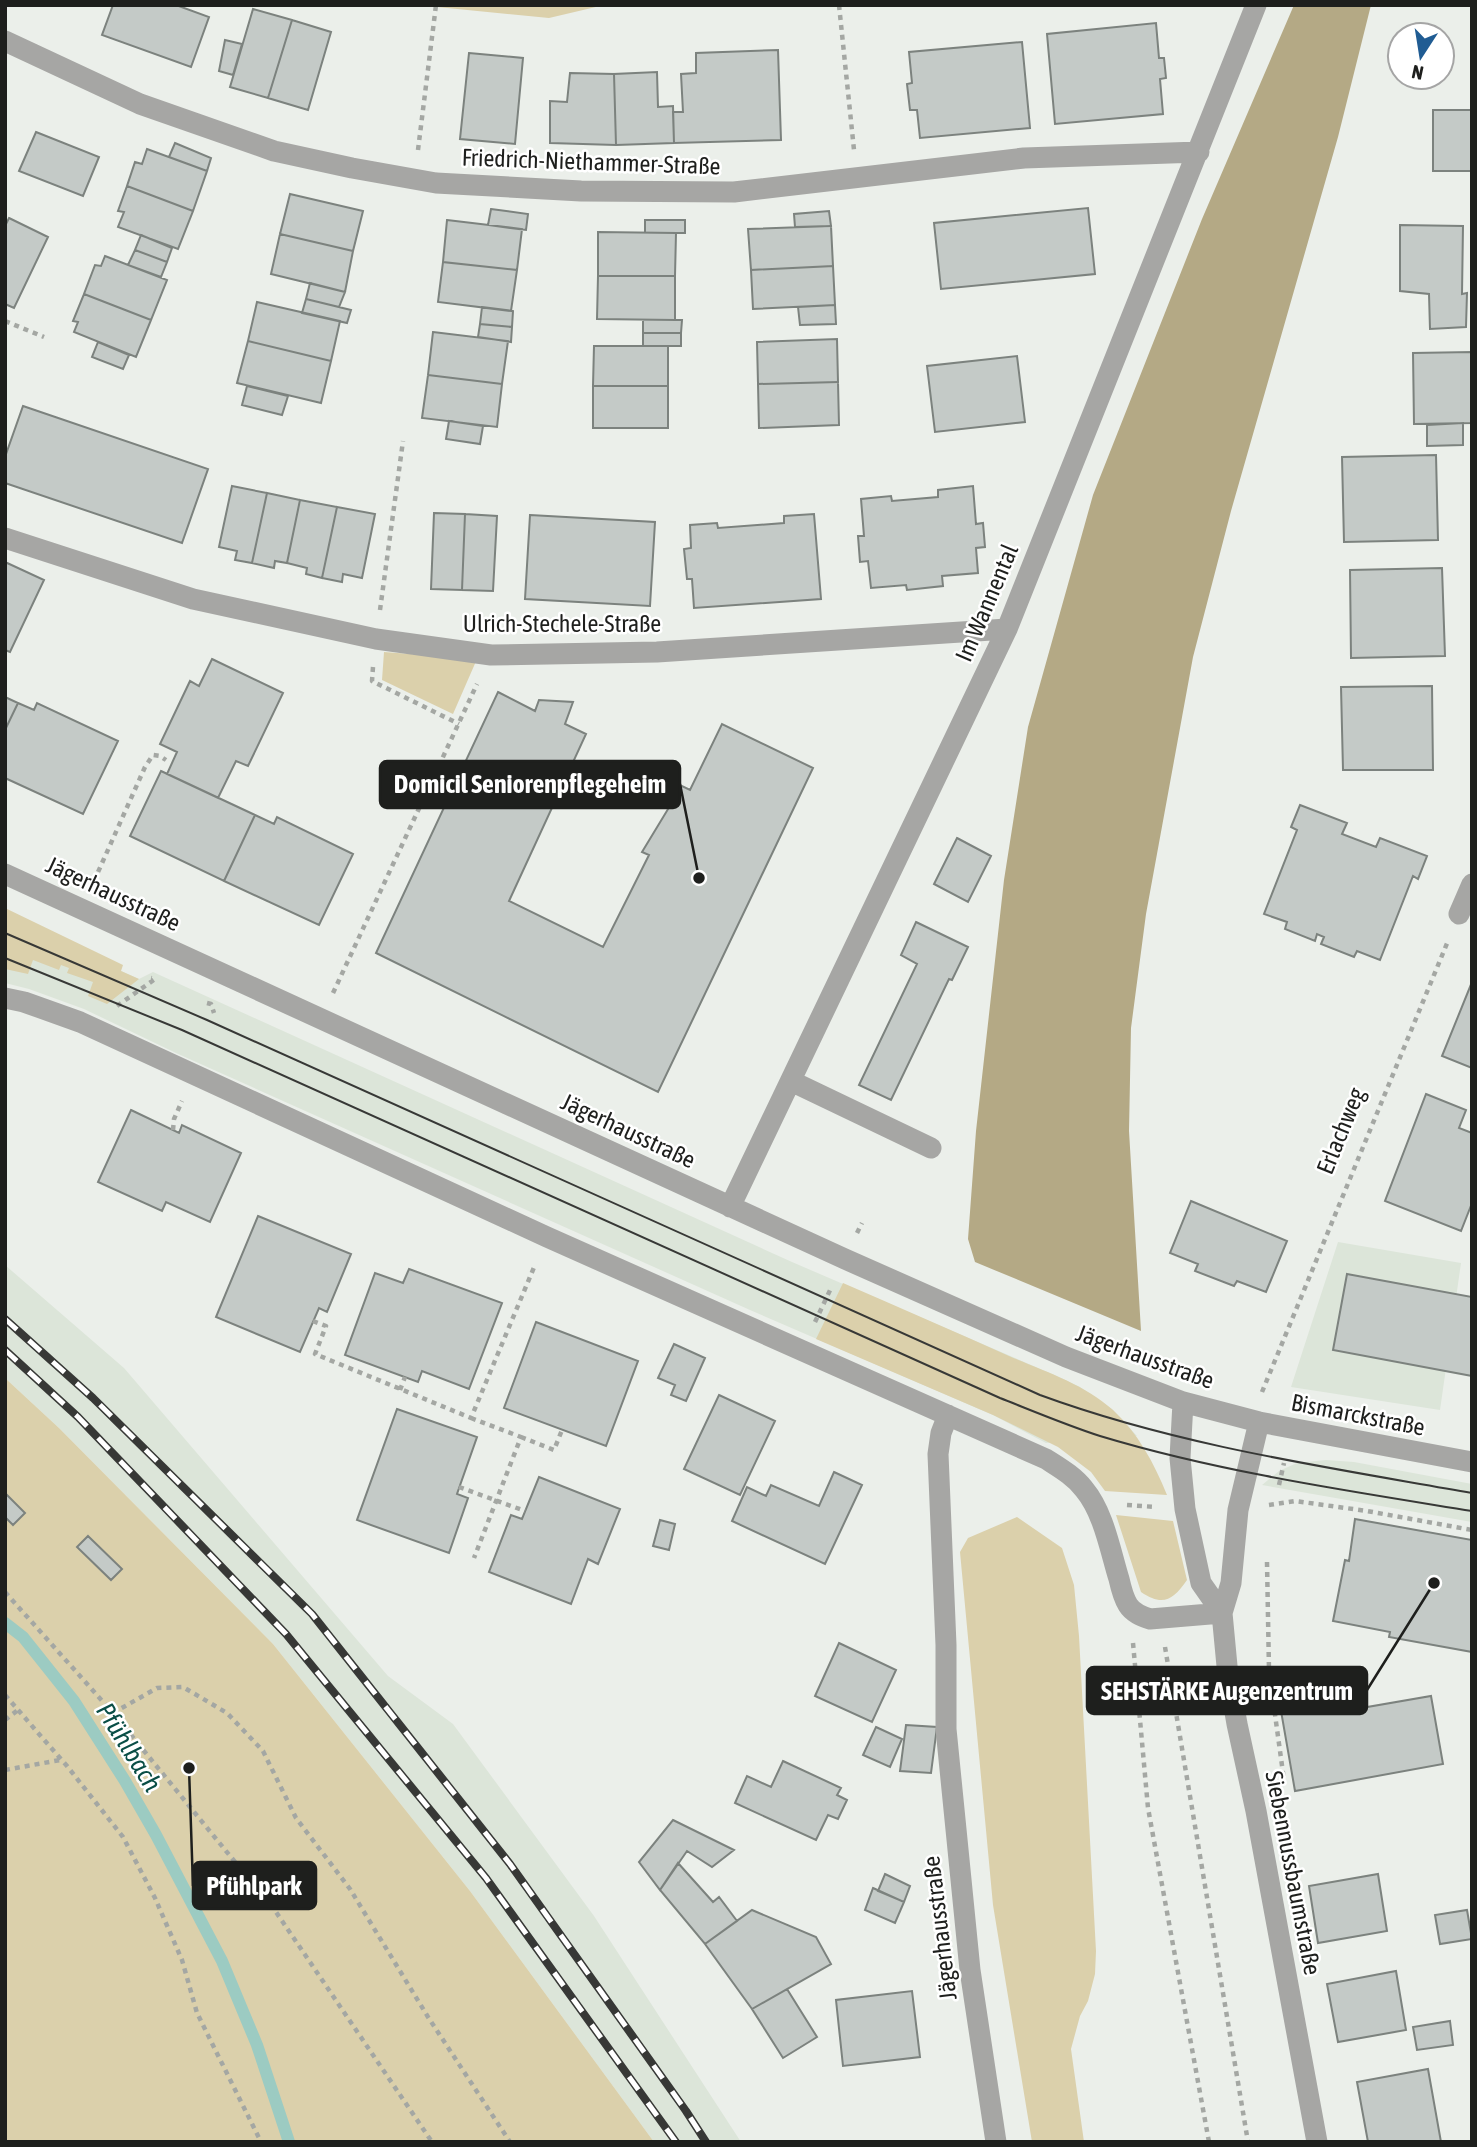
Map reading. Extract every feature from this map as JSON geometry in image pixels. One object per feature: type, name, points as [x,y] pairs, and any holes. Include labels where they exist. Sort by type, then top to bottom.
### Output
[{"type":"street","name":"Im Wannental","points":[[730,1207],[1007,629],[1256,5]]},
{"type":"street","name":"Friedrich-Niethammer-Straße","points":[[5,41],[140,104],[274,151],[436,183],[580,191],[734,192],[1024,158],[1199,152]]},
{"type":"street","name":"Ulrich-Stechele-Straße","points":[[5,538],[193,599],[376,639],[491,655],[657,652],[1007,629]]},
{"type":"street","name":"Jägerhausstraße","points":[[5,874],[730,1207],[1066,1357],[1183,1402],[1236,1416]]},
{"type":"street","points":[[1459,914],[1472,884]]},
{"type":"street","points":[[5,998],[69,1018],[115,1038],[547,1237],[1046,1459],[1068,1473],[1084,1488],[1092,1502],[1101,1521],[1128,1605],[1150,1617],[1222,1613]]},
{"type":"street","points":[[791,1081],[931,1148]]},
{"type":"street","name":"Siebennussbaumstraße","points":[[1183,1402],[1180,1458],[1185,1509],[1201,1583],[1222,1613]]},
{"type":"street","name":"Jägerhausstraße","points":[[948,1415],[941,1433],[938,1454],[946,1645],[946,1729],[970,1970],[996,2142]]},
{"type":"street","name":"Bismarckstraße","points":[[1236,1416],[1290,1429],[1472,1462]]},
{"type":"street","name":"Siebennussbaumstraße","points":[[1259,1422],[1238,1510],[1231,1583],[1222,1613],[1227,1667],[1237,1724],[1256,1811],[1317,2142]]},
{"type":"path","points":[[419,139],[436,5]]},
{"type":"path","points":[[839,5],[857,178]]},
{"type":"path","points":[[5,321],[44,337]]},
{"type":"path","points":[[403,441],[372,681],[459,724]]},
{"type":"path","points":[[321,1019],[491,655]]},
{"type":"path","points":[[82,908],[145,767],[153,755],[166,760]]},
{"type":"path","name":"Erlachweg","points":[[1259,1398],[1459,914]]},
{"type":"path","points":[[115,1038],[122,1022],[106,1014],[155,979],[133,970],[147,939]]},
{"type":"path","points":[[471,1418],[547,1237]]},
{"type":"path","points":[[313,1321],[326,1326],[315,1354],[554,1450],[562,1430]]},
{"type":"path","points":[[400,1390],[405,1377]]},
{"type":"path","points":[[1278,1487],[1290,1429]]},
{"type":"path","points":[[474,1558],[521,1437]]},
{"type":"path","points":[[459,1487],[525,1511]]},
{"type":"path","points":[[1270,1516],[1274,1496]]},
{"type":"path","points":[[1238,1510],[1251,1511],[1295,1501],[1472,1530]]},
{"type":"path","points":[[1092,1502],[1185,1509]]},
{"type":"path","points":[[1268,1550],[1266,1613],[1269,1671],[1285,1792]]},
{"type":"path","points":[[5,1592],[113,1713],[276,1912],[432,2142]]},
{"type":"path","points":[[1150,1617],[1132,1634],[1148,1808],[1209,2142]]},
{"type":"path","points":[[1150,1617],[1248,2142]]},
{"type":"path","points":[[113,1713],[157,1688],[183,1687],[228,1713],[263,1751],[296,1818],[350,1889],[428,2017],[510,2142]]},
{"type":"path","points":[[5,1695],[61,1759],[123,1837],[155,1898],[182,1960],[197,2013],[261,2142]]},
{"type":"path","points":[[5,1720],[18,1710]]},
{"type":"path","points":[[5,1770],[61,1759]]},
{"type":"shaded area","points":[[417,5],[624,5],[600,6],[549,18]]},
{"type":"shaded area","points":[[1294,5],[1371,5],[1338,137],[1231,511],[1193,657],[1146,914],[1131,1028],[1129,1131],[1141,1331],[975,1262],[968,1239],[976,1131],[1004,880],[1028,727],[1093,495],[1202,219]]},
{"type":"shaded area","points":[[384,652],[477,659],[453,714],[382,680]]},
{"type":"shaded area","points":[[5,908],[123,965],[121,971],[139,979],[107,1004],[88,996],[93,982],[67,973],[69,968],[61,965],[59,970],[33,960],[28,974],[5,969]]},
{"type":"shaded area","points":[[5,919],[139,979],[153,972],[792,1262],[1059,1377],[1080,1387],[1112,1409],[1137,1436],[1046,1443],[993,1415],[750,1310],[176,1053],[84,1009],[5,983]]},
{"type":"shaded area","points":[[1338,1242],[1461,1263],[1440,1410],[1291,1387]]},
{"type":"shaded area","points":[[5,1265],[124,1368],[388,1676],[453,1724],[594,1916],[741,2142],[654,2142],[470,1891],[273,1644],[59,1428],[5,1378]]},
{"type":"shaded area","points":[[843,1283],[1063,1379],[1102,1401],[1138,1439],[1167,1495],[1105,1491],[1091,1472],[1058,1447],[993,1415],[816,1339]]},
{"type":"shaded area","points":[[5,1378],[59,1428],[273,1644],[470,1891],[654,2142],[5,2142]]},
{"type":"shaded area","points":[[1326,1460],[1354,1462],[1472,1484],[1472,1522],[1262,1485],[1279,1471],[1297,1463]]},
{"type":"shaded area","points":[[1116,1515],[1173,1521],[1187,1580],[1172,1597],[1162,1600],[1141,1592]]},
{"type":"shaded area","points":[[1017,1517],[1062,1548],[1074,1585],[1096,1951],[1095,1974],[1071,2049],[1084,2142],[1032,2142],[993,1905],[960,1552],[968,1538]]},
{"type":"building","points":[[113,5],[176,5],[209,17],[191,67],[102,35]]},
{"type":"building","points":[[253,9],[292,20],[268,98],[230,87]]},
{"type":"building","points":[[292,20],[331,32],[308,110],[268,98]]},
{"type":"building","points":[[1156,23],[1159,58],[1164,58],[1166,78],[1160,79],[1163,114],[1055,124],[1047,34]]},
{"type":"building","points":[[225,40],[242,44],[233,75],[219,71]]},
{"type":"building","points":[[1022,42],[1030,128],[920,138],[917,110],[910,110],[907,84],[912,83],[909,52]]},
{"type":"building","points":[[778,50],[781,140],[674,143],[673,112],[683,112],[681,74],[696,73],[696,53]]},
{"type":"building","points":[[469,53],[523,58],[515,144],[460,139]]},
{"type":"building","points":[[657,72],[658,107],[673,106],[674,143],[616,145],[614,74]]},
{"type":"building","points":[[570,73],[614,74],[616,145],[550,143],[550,101],[567,102]]},
{"type":"building","points":[[1433,110],[1472,110],[1472,171],[1433,171]]},
{"type":"building","points":[[36,132],[99,157],[83,196],[19,171]]},
{"type":"building","points":[[175,143],[211,158],[207,171],[169,157]]},
{"type":"building","points":[[147,149],[207,171],[193,211],[127,186],[135,162],[142,164]]},
{"type":"building","points":[[127,186],[193,211],[178,249],[118,227],[124,212],[118,211]]},
{"type":"building","points":[[290,194],[363,211],[353,251],[280,234]]},
{"type":"building","points":[[1088,208],[1095,274],[941,289],[934,223]]},
{"type":"building","points":[[491,209],[528,214],[526,230],[488,225]]},
{"type":"building","points":[[829,211],[831,226],[795,227],[794,214]]},
{"type":"building","points":[[9,218],[48,237],[14,308],[5,304],[5,226]]},
{"type":"building","points":[[447,220],[522,229],[517,270],[443,262]]},
{"type":"building","points":[[645,220],[685,220],[685,233],[645,233]]},
{"type":"building","points":[[1400,225],[1463,226],[1462,294],[1467,293],[1466,327],[1430,329],[1429,294],[1400,291]]},
{"type":"building","points":[[831,226],[833,266],[751,270],[748,229]]},
{"type":"building","points":[[598,232],[676,233],[675,276],[598,276]]},
{"type":"building","points":[[280,234],[353,251],[345,292],[271,274]]},
{"type":"building","points":[[141,235],[172,248],[167,262],[135,250]]},
{"type":"building","points":[[135,250],[167,262],[161,277],[128,265]]},
{"type":"building","points":[[105,256],[167,280],[151,320],[84,294],[95,265],[101,266]]},
{"type":"building","points":[[443,262],[517,270],[511,311],[438,302]]},
{"type":"building","points":[[833,266],[835,305],[753,309],[751,270]]},
{"type":"building","points":[[598,276],[675,276],[675,320],[597,319]]},
{"type":"building","points":[[310,283],[345,292],[339,307],[306,299]]},
{"type":"building","points":[[84,294],[151,320],[136,357],[74,332],[78,322],[73,321]]},
{"type":"building","points":[[306,299],[351,310],[347,323],[302,313]]},
{"type":"building","points":[[257,302],[340,321],[331,361],[248,341]]},
{"type":"building","points":[[835,305],[836,324],[800,325],[798,307]]},
{"type":"building","points":[[482,307],[513,311],[512,327],[480,324]]},
{"type":"building","points":[[643,320],[682,320],[681,333],[643,333]]},
{"type":"building","points":[[480,324],[512,327],[511,342],[478,337]]},
{"type":"building","points":[[433,332],[508,341],[502,384],[428,375]]},
{"type":"building","points":[[643,333],[681,333],[681,346],[643,346]]},
{"type":"building","points":[[837,339],[838,382],[758,384],[757,342]]},
{"type":"building","points":[[248,341],[331,361],[321,403],[237,383]]},
{"type":"building","points":[[98,342],[129,355],[123,369],[92,357]]},
{"type":"building","points":[[594,346],[668,346],[668,386],[593,386]]},
{"type":"building","points":[[1472,352],[1472,423],[1414,424],[1413,353]]},
{"type":"building","points":[[1017,356],[1025,422],[935,432],[927,366]]},
{"type":"building","points":[[428,375],[502,384],[497,427],[422,418]]},
{"type":"building","points":[[838,382],[839,425],[759,428],[758,384]]},
{"type":"building","points":[[247,386],[288,396],[282,415],[242,405]]},
{"type":"building","points":[[593,386],[668,386],[668,428],[593,428]]},
{"type":"building","points":[[23,406],[208,469],[182,543],[5,483],[5,457]]},
{"type":"building","points":[[449,421],[483,426],[480,444],[446,439]]},
{"type":"building","points":[[1463,423],[1463,445],[1427,446],[1427,425]]},
{"type":"building","points":[[1436,455],[1438,540],[1344,542],[1342,457]]},
{"type":"building","points":[[232,486],[267,493],[252,563],[235,560],[237,551],[219,547]]},
{"type":"building","points":[[973,486],[976,524],[983,523],[985,547],[976,548],[978,573],[942,576],[943,586],[907,590],[906,585],[871,588],[868,561],[860,562],[858,536],[864,536],[861,499],[891,496],[892,501],[938,497],[938,490]]},
{"type":"building","points":[[267,493],[300,500],[287,563],[275,561],[274,568],[252,563]]},
{"type":"building","points":[[300,500],[337,507],[322,578],[306,574],[307,568],[287,563]]},
{"type":"building","points":[[337,507],[375,514],[362,578],[343,574],[342,582],[322,578]]},
{"type":"building","points":[[434,513],[465,514],[462,590],[431,589]]},
{"type":"building","points":[[465,514],[497,516],[493,591],[462,590]]},
{"type":"building","points":[[814,514],[821,599],[694,608],[692,579],[687,579],[684,549],[691,548],[690,525],[717,523],[718,528],[784,523],[784,516]]},
{"type":"building","points":[[530,515],[655,522],[650,606],[525,599]]},
{"type":"building","points":[[5,562],[44,580],[10,652],[5,650]]},
{"type":"building","points":[[1442,568],[1445,656],[1351,658],[1350,570]]},
{"type":"building","points":[[212,659],[283,693],[248,766],[236,761],[218,798],[167,774],[177,752],[160,744],[190,681],[199,686]]},
{"type":"building","points":[[1432,686],[1433,770],[1343,770],[1341,687]]},
{"type":"building","points":[[498,692],[535,711],[539,700],[573,702],[565,724],[586,734],[509,901],[603,947],[649,855],[642,852],[682,786],[690,790],[722,724],[813,768],[658,1092],[376,953]]},
{"type":"building","points":[[5,697],[18,703],[5,730]]},
{"type":"building","points":[[18,703],[34,710],[37,703],[118,741],[83,814],[5,778],[5,730]]},
{"type":"building","points":[[161,771],[255,815],[224,881],[130,836]]},
{"type":"building","points":[[1300,805],[1347,823],[1342,834],[1376,847],[1380,838],[1427,856],[1418,879],[1413,876],[1380,960],[1357,951],[1354,957],[1321,944],[1324,937],[1317,934],[1315,941],[1285,929],[1287,922],[1264,914],[1297,830],[1291,827]]},
{"type":"building","points":[[255,815],[274,824],[277,817],[353,854],[319,925],[224,881]]},
{"type":"building","points":[[957,838],[991,856],[968,902],[934,884]]},
{"type":"building","points":[[916,922],[968,947],[952,980],[949,979],[891,1100],[859,1085],[917,964],[901,955]]},
{"type":"building","points":[[1472,982],[1472,1068],[1442,1056]]},
{"type":"building","points":[[1426,1094],[1466,1110],[1459,1128],[1472,1133],[1472,1203],[1461,1231],[1385,1201]]},
{"type":"building","points":[[131,1110],[179,1133],[182,1125],[241,1153],[210,1222],[166,1202],[162,1211],[98,1182]]},
{"type":"building","points":[[1191,1201],[1287,1241],[1266,1292],[1237,1281],[1234,1286],[1195,1271],[1198,1264],[1170,1253]]},
{"type":"building","points":[[258,1216],[351,1254],[327,1312],[319,1308],[300,1352],[216,1317]]},
{"type":"building","points":[[409,1269],[502,1303],[469,1389],[422,1371],[418,1382],[345,1355],[375,1273],[403,1283]]},
{"type":"building","points":[[1347,1274],[1472,1297],[1472,1376],[1333,1350]]},
{"type":"building","points":[[536,1322],[638,1361],[606,1446],[504,1408]]},
{"type":"building","points":[[674,1344],[705,1358],[686,1401],[671,1395],[675,1385],[658,1378]]},
{"type":"building","points":[[719,1395],[775,1421],[740,1495],[684,1469]]},
{"type":"building","points":[[397,1409],[477,1437],[457,1494],[468,1498],[449,1553],[357,1520]]},
{"type":"building","points":[[834,1472],[862,1485],[825,1564],[732,1521],[747,1487],[766,1496],[771,1485],[819,1506]]},
{"type":"building","points":[[539,1477],[620,1509],[598,1564],[588,1559],[571,1604],[489,1572],[511,1515],[522,1519]]},
{"type":"building","points":[[5,1493],[25,1513],[13,1525],[5,1517]]},
{"type":"building","points":[[1355,1519],[1472,1540],[1472,1652],[1389,1637],[1390,1632],[1333,1621],[1345,1560],[1349,1561]]},
{"type":"building","points":[[660,1520],[675,1524],[669,1550],[653,1546]]},
{"type":"building","points":[[88,1536],[122,1569],[111,1580],[77,1547]]},
{"type":"building","points":[[839,1643],[896,1670],[872,1722],[815,1696]]},
{"type":"building","points":[[1345,1675],[1349,1702],[1343,1703],[1344,1711],[1431,1696],[1443,1764],[1295,1791],[1277,1688]]},
{"type":"building","points":[[906,1725],[937,1727],[931,1773],[900,1771]]},
{"type":"building","points":[[876,1727],[902,1739],[890,1767],[863,1755]]},
{"type":"building","points":[[783,1761],[841,1788],[837,1795],[847,1800],[838,1819],[828,1815],[816,1840],[735,1803],[747,1776],[771,1787]]},
{"type":"building","points":[[673,1820],[734,1850],[712,1867],[687,1851],[660,1890],[639,1862]]},
{"type":"building","points":[[678,1863],[713,1902],[719,1897],[737,1921],[705,1944],[660,1890]]},
{"type":"building","points":[[885,1874],[910,1886],[904,1902],[878,1891]]},
{"type":"building","points":[[1378,1874],[1387,1931],[1318,1943],[1309,1886]]},
{"type":"building","points":[[873,1888],[904,1902],[895,1923],[865,1910]]},
{"type":"building","points":[[752,1910],[816,1937],[831,1964],[752,2009],[705,1944]]},
{"type":"building","points":[[1467,1910],[1472,1939],[1440,1944],[1435,1915]]},
{"type":"building","points":[[1396,1971],[1406,2030],[1338,2042],[1327,1984]]},
{"type":"building","points":[[787,1989],[817,2037],[783,2058],[752,2009]]},
{"type":"building","points":[[912,1991],[920,2057],[843,2066],[836,2000]]},
{"type":"building","points":[[1450,2021],[1453,2045],[1417,2050],[1413,2027]]},
{"type":"building","points":[[1428,2069],[1441,2142],[1368,2142],[1357,2082]]},
{"type":"waterway","name":"Pfühlbach","points":[[5,1623],[23,1637],[74,1701],[156,1835],[222,1961],[257,2045],[289,2142]]},
{"type":"tram line","points":[[5,933],[207,1020],[1040,1395],[1092,1413],[1199,1442],[1472,1493]]},
{"type":"tram line","points":[[5,958],[182,1030],[1000,1398],[1062,1423],[1145,1449],[1191,1460],[1332,1488],[1472,1511]]},
{"type":"railway","points":[[5,1319],[93,1398],[312,1614],[510,1864],[706,2142]]},
{"type":"railway","points":[[5,1350],[78,1417],[286,1634],[486,1878],[676,2142]]},
{"type":"place","name":"Domicil Seniorenpflegeheim","points":[[699,878]]},
{"type":"place","name":"SEHSTÄRKE Augenzentrum","points":[[1434,1583]]},
{"type":"place","name":"Pfühlpark","points":[[189,1768]]}]
